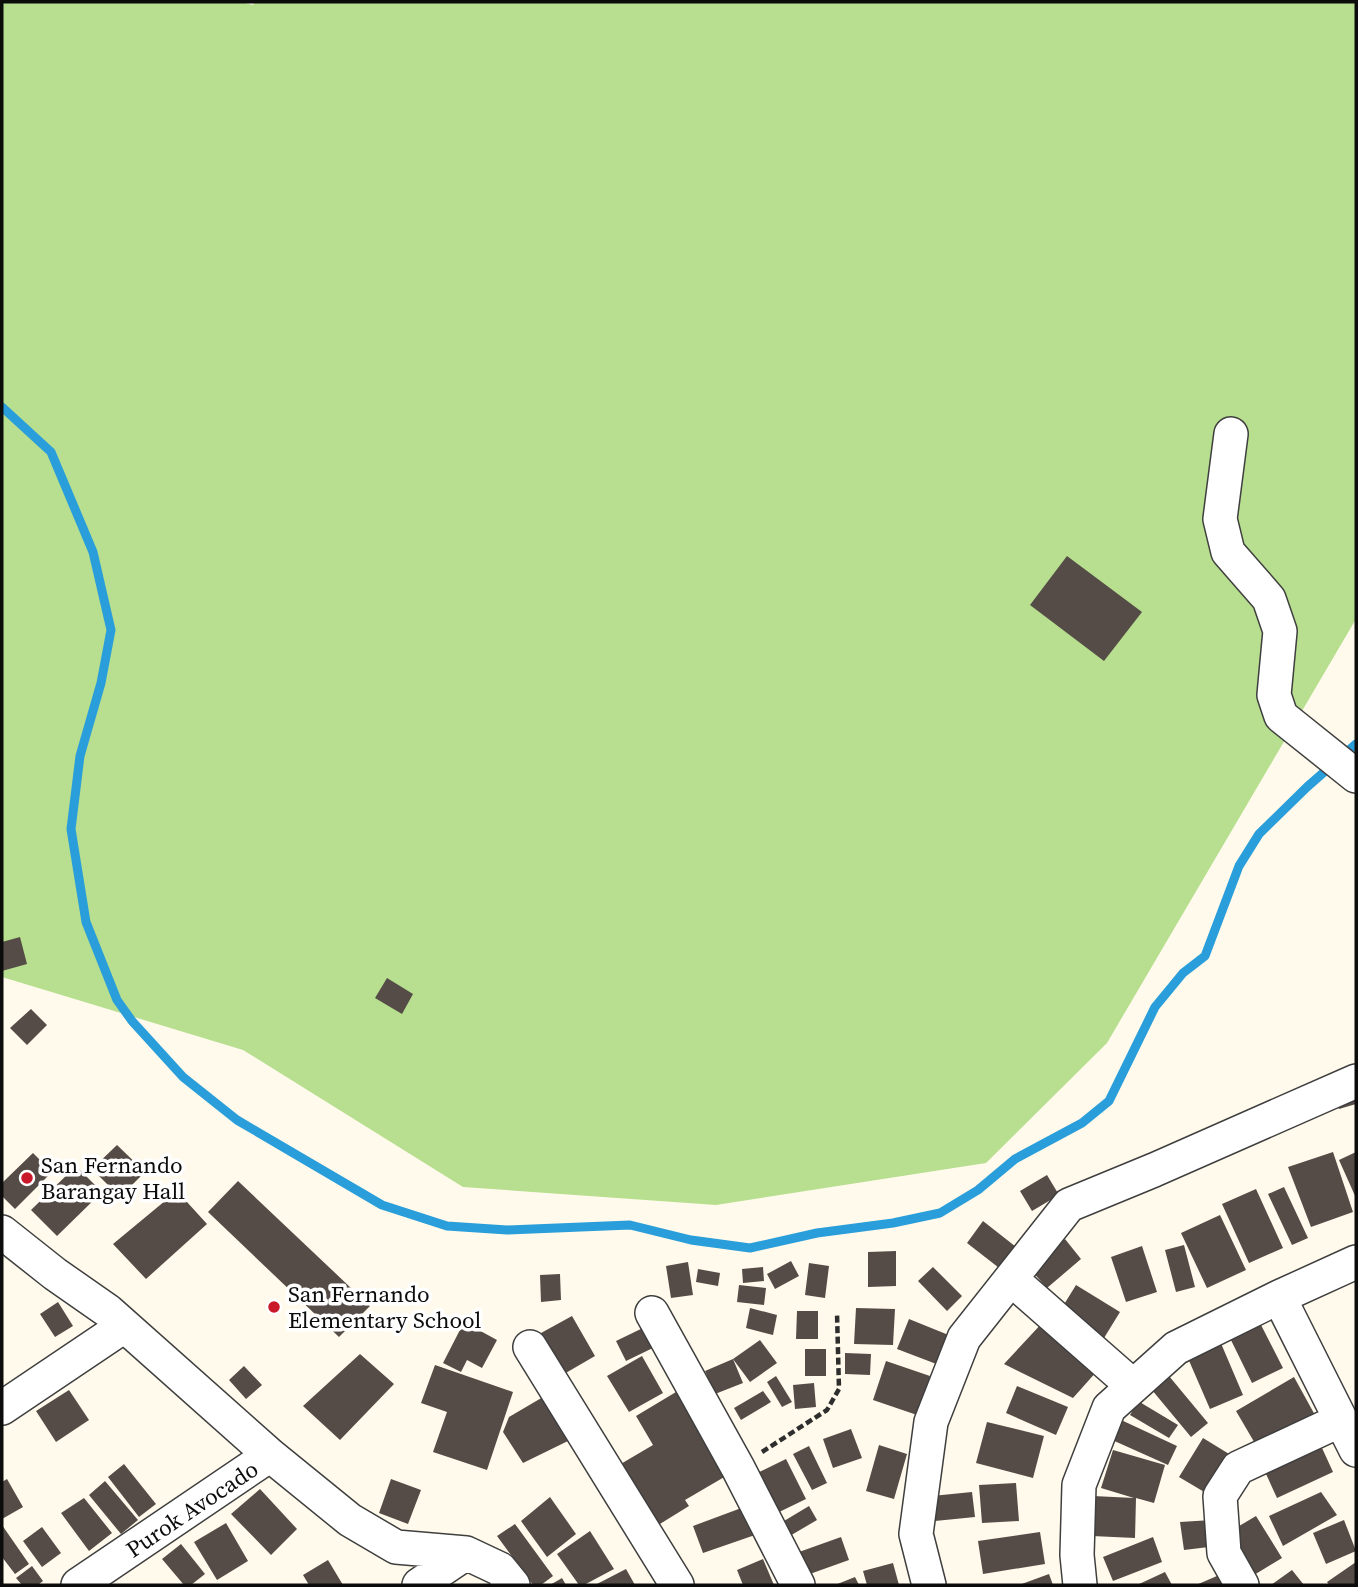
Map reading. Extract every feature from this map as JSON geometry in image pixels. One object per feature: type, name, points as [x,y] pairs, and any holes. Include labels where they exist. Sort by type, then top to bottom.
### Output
[{"type":"street","points":[[1231,434],[1220,519],[1228,552],[1269,599],[1280,631],[1274,695],[1281,716],[1356,776]]},
{"type":"street","points":[[929,1585],[916,1534],[931,1422],[964,1338],[1069,1205],[1167,1165],[1356,1081]]},
{"type":"street","points":[[2,1232],[108,1311],[271,1455],[350,1520],[396,1548],[466,1553],[500,1569],[513,1585]]},
{"type":"street","points":[[1080,1585],[1077,1555],[1079,1485],[1109,1408],[1176,1348],[1356,1262]]},
{"type":"street","points":[[1011,1279],[1133,1386]]},
{"type":"street","points":[[1279,1297],[1356,1450]]},
{"type":"street","points":[[652,1313],[738,1468],[798,1585]]},
{"type":"street","points":[[2,1408],[124,1326]]},
{"type":"street","points":[[530,1347],[677,1585]]},
{"type":"street","points":[[1242,1585],[1224,1553],[1220,1496],[1238,1468],[1341,1420]]},
{"type":"street","name":"Purok Avocado","points":[[78,1585],[271,1455]]},
{"type":"street","points":[[419,1585],[466,1553]]},
{"type":"path","points":[[738,1468],[827,1410],[839,1389],[837,1313]]},
{"type":"green space","points":[[2,2],[241,2],[253,5],[255,2],[1356,2],[1356,619],[1107,1043],[986,1163],[716,1205],[463,1187],[243,1050],[2,977]]},
{"type":"building","points":[[1067,556],[1142,612],[1104,661],[1030,605]]},
{"type":"building","points":[[20,937],[27,964],[2,971],[2,942]]},
{"type":"building","points":[[387,978],[413,994],[402,1014],[375,998]]},
{"type":"building","points":[[31,1009],[47,1025],[27,1045],[10,1028]]},
{"type":"building","points":[[1356,1089],[1356,1104],[1339,1109],[1336,1096]]},
{"type":"building","points":[[117,1145],[145,1172],[120,1197],[92,1169]]},
{"type":"building","points":[[1333,1152],[1353,1212],[1311,1227],[1288,1167]]},
{"type":"building","points":[[1356,1152],[1356,1198],[1339,1160]]},
{"type":"building","name":"San Fernando Barangay Hall","points":[[33,1153],[52,1172],[15,1209],[2,1196],[2,1183]]},
{"type":"building","points":[[76,1166],[102,1192],[57,1236],[31,1210]]},
{"type":"building","points":[[1047,1175],[1059,1195],[1032,1211],[1020,1191]]},
{"type":"building","points":[[238,1181],[370,1306],[339,1337],[208,1212]]},
{"type":"building","points":[[1284,1187],[1308,1238],[1292,1245],[1268,1194]]},
{"type":"building","points":[[1256,1189],[1283,1248],[1249,1263],[1222,1204]]},
{"type":"building","points":[[177,1191],[207,1224],[146,1279],[113,1244]]},
{"type":"building","points":[[1220,1215],[1246,1270],[1207,1288],[1181,1233]]},
{"type":"building","points":[[983,1221],[1020,1250],[1003,1271],[967,1243]]},
{"type":"building","points":[[1065,1239],[1081,1259],[1047,1288],[1030,1269]]},
{"type":"building","points":[[1184,1245],[1195,1287],[1176,1292],[1165,1250]]},
{"type":"building","points":[[1142,1246],[1157,1292],[1126,1302],[1111,1257]]},
{"type":"building","points":[[896,1251],[896,1286],[868,1287],[868,1252]]},
{"type":"building","points":[[791,1261],[799,1276],[775,1289],[767,1274]]},
{"type":"building","points":[[688,1262],[693,1295],[671,1298],[666,1266]]},
{"type":"building","points":[[809,1263],[829,1266],[825,1298],[805,1295]]},
{"type":"building","points":[[763,1267],[764,1281],[743,1283],[742,1269]]},
{"type":"building","points":[[933,1267],[962,1296],[947,1311],[918,1281]]},
{"type":"building","points":[[698,1269],[720,1273],[718,1286],[696,1282]]},
{"type":"building","points":[[560,1274],[561,1300],[541,1302],[540,1275]]},
{"type":"building","points":[[739,1285],[766,1288],[764,1305],[737,1302]]},
{"type":"building","points":[[1076,1285],[1120,1312],[1104,1338],[1060,1311]]},
{"type":"building","points":[[58,1302],[73,1326],[55,1337],[40,1314]]},
{"type":"building","points":[[750,1308],[777,1315],[773,1335],[746,1328]]},
{"type":"building","points":[[856,1308],[895,1309],[893,1345],[854,1344]]},
{"type":"building","points":[[797,1311],[818,1311],[818,1339],[796,1339]]},
{"type":"building","points":[[572,1316],[595,1356],[564,1374],[541,1333]]},
{"type":"building","points":[[909,1319],[951,1336],[939,1365],[897,1349]]},
{"type":"building","points":[[1044,1321],[1098,1370],[1073,1398],[1004,1364]]},
{"type":"building","points":[[1259,1321],[1283,1368],[1252,1383],[1229,1336]]},
{"type":"building","points":[[464,1322],[497,1340],[482,1368],[467,1360],[461,1372],[443,1363]]},
{"type":"building","points":[[647,1326],[657,1346],[626,1361],[616,1341]]},
{"type":"building","points":[[760,1340],[777,1363],[750,1382],[733,1359]]},
{"type":"building","points":[[1220,1341],[1243,1395],[1210,1409],[1187,1356]]},
{"type":"building","points":[[805,1349],[826,1349],[826,1376],[805,1376]]},
{"type":"building","points":[[845,1353],[871,1354],[870,1375],[845,1374]]},
{"type":"building","points":[[360,1354],[394,1384],[340,1440],[303,1406]]},
{"type":"building","points":[[642,1356],[663,1393],[629,1412],[607,1376]]},
{"type":"building","points":[[733,1359],[743,1383],[715,1394],[705,1371]]},
{"type":"building","points":[[886,1361],[930,1376],[917,1415],[873,1400]]},
{"type":"building","points":[[435,1365],[513,1392],[487,1470],[433,1452],[447,1412],[421,1403]]},
{"type":"building","points":[[244,1366],[262,1385],[246,1399],[229,1380]]},
{"type":"building","points":[[1164,1370],[1208,1423],[1191,1437],[1147,1384]]},
{"type":"building","points":[[776,1376],[792,1402],[782,1407],[767,1382]]},
{"type":"building","points":[[1294,1377],[1321,1426],[1260,1452],[1236,1411]]},
{"type":"building","points":[[814,1383],[816,1407],[795,1409],[793,1385]]},
{"type":"building","points":[[1017,1386],[1068,1407],[1056,1435],[1006,1413]]},
{"type":"building","points":[[69,1390],[89,1420],[56,1442],[36,1411]]},
{"type":"building","points":[[763,1391],[771,1402],[741,1420],[734,1408]]},
{"type":"building","points":[[676,1392],[726,1476],[685,1500],[689,1506],[655,1527],[619,1465],[653,1445],[636,1416]]},
{"type":"building","points":[[543,1397],[570,1440],[523,1463],[503,1432],[509,1417]]},
{"type":"building","points":[[1138,1401],[1178,1425],[1169,1438],[1130,1415]]},
{"type":"building","points":[[1119,1419],[1177,1446],[1168,1465],[1110,1439]]},
{"type":"building","points":[[987,1422],[1044,1436],[1033,1478],[976,1463]]},
{"type":"building","points":[[851,1429],[862,1458],[833,1468],[823,1439]]},
{"type":"building","points":[[1317,1437],[1333,1472],[1277,1498],[1261,1463]]},
{"type":"building","points":[[1203,1438],[1234,1457],[1211,1496],[1179,1477]]},
{"type":"building","points":[[879,1445],[907,1454],[894,1499],[866,1491]]},
{"type":"building","points":[[809,1446],[827,1483],[812,1490],[793,1454]]},
{"type":"building","points":[[1113,1450],[1165,1465],[1154,1503],[1136,1498],[1135,1538],[1092,1536],[1093,1496],[1134,1498],[1101,1488]]},
{"type":"building","points":[[786,1459],[806,1499],[773,1515],[753,1475]]},
{"type":"building","points":[[124,1464],[156,1504],[139,1517],[108,1477]]},
{"type":"building","points":[[7,1479],[23,1507],[2,1519],[2,1482]]},
{"type":"building","points":[[391,1479],[421,1490],[408,1524],[379,1513]]},
{"type":"building","points":[[105,1481],[138,1520],[121,1534],[89,1495]]},
{"type":"building","points":[[1016,1483],[1019,1521],[982,1523],[979,1485]]},
{"type":"building","points":[[260,1489],[297,1529],[271,1555],[231,1514]]},
{"type":"building","points":[[972,1492],[975,1517],[935,1521],[932,1496]]},
{"type":"building","points":[[1321,1492],[1337,1515],[1283,1546],[1269,1516]]},
{"type":"building","points":[[550,1497],[576,1534],[547,1557],[521,1521]]},
{"type":"building","points":[[84,1498],[112,1533],[89,1551],[61,1513]]},
{"type":"building","points":[[809,1506],[817,1520],[788,1537],[779,1524]]},
{"type":"building","points":[[744,1507],[755,1535],[703,1553],[693,1526]]},
{"type":"building","points":[[1256,1516],[1282,1558],[1254,1575],[1229,1532]]},
{"type":"building","points":[[1212,1520],[1217,1546],[1184,1550],[1180,1522]]},
{"type":"building","points":[[1344,1520],[1356,1551],[1326,1564],[1313,1533]]},
{"type":"building","points":[[226,1523],[248,1561],[217,1580],[194,1542]]},
{"type":"building","points":[[515,1524],[553,1576],[541,1585],[533,1585],[497,1536]]},
{"type":"building","points":[[2,1525],[29,1564],[15,1574],[2,1557]]},
{"type":"building","points":[[42,1527],[61,1553],[42,1567],[23,1541]]},
{"type":"building","points":[[590,1531],[614,1569],[579,1585],[557,1554]]},
{"type":"building","points":[[1040,1532],[1045,1564],[983,1574],[978,1541]]},
{"type":"building","points":[[841,1537],[849,1560],[807,1575],[799,1552]]},
{"type":"building","points":[[1153,1537],[1162,1562],[1113,1581],[1103,1557]]},
{"type":"building","points":[[181,1544],[205,1574],[191,1585],[184,1585],[162,1559]]},
{"type":"building","points":[[763,1559],[774,1585],[743,1585],[737,1570]]},
{"type":"building","points":[[328,1560],[343,1585],[309,1585],[303,1575]]},
{"type":"building","points":[[1356,1562],[1356,1585],[1329,1585],[1327,1582]]},
{"type":"building","points":[[893,1563],[899,1585],[867,1585],[863,1571]]},
{"type":"building","points":[[32,1566],[43,1581],[38,1585],[22,1585],[16,1578]]},
{"type":"building","points":[[626,1569],[635,1585],[595,1585]]},
{"type":"building","points":[[1292,1570],[1304,1585],[1271,1585]]},
{"type":"building","points":[[1165,1572],[1172,1585],[1137,1585]]},
{"type":"building","points":[[1224,1573],[1229,1585],[1196,1585]]},
{"type":"building","points":[[1049,1574],[1053,1585],[1019,1585]]},
{"type":"building","points":[[855,1577],[859,1585],[835,1585]]},
{"type":"building","points":[[562,1578],[566,1585],[550,1585]]},
{"type":"waterway","points":[[2,407],[51,452],[93,552],[111,630],[101,683],[80,756],[71,829],[86,922],[117,1000],[132,1021],[183,1077],[237,1120],[382,1205],[447,1226],[507,1230],[630,1225],[691,1240],[750,1248],[817,1233],[893,1223],[940,1213],[978,1190],[1015,1159],[1082,1123],[1109,1101],[1155,1007],[1183,973],[1205,956],[1239,866],[1259,834],[1356,744]]},
{"type":"place","name":"San Fernando Barangay Hall","points":[[27,1178]]},
{"type":"place","name":"San Fernando Elementary School","points":[[274,1307]]}]
